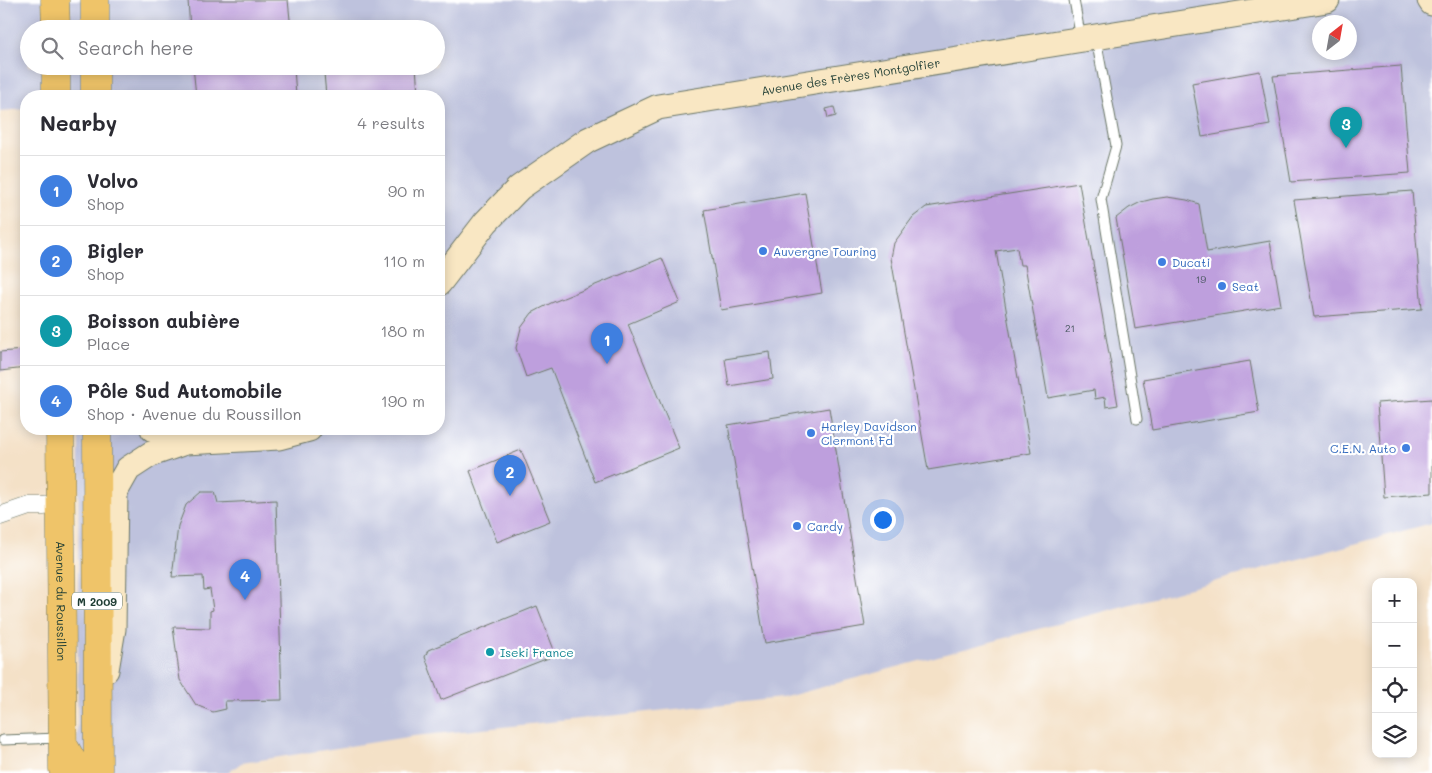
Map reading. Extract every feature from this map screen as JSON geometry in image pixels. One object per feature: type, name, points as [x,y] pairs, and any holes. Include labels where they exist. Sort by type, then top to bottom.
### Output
[{"type":"main road","points":[[55,0],[56,20]]},
{"type":"main road","points":[[94,0],[95,20]]},
{"type":"main road","points":[[56,75],[56,90]]},
{"type":"main road","points":[[95,75],[95,90]]},
{"type":"main road","name":"Avenue du Roussillon","points":[[60,435],[63,773]]},
{"type":"main road","name":"M 2009","points":[[97,435],[98,773]]},
{"type":"main road","points":[[63,742],[73,762],[73,773]]},
{"type":"street","name":"Avenue des Frères Montgolfier","points":[[445,275],[486,222],[520,188],[588,140],[658,107],[1327,0]]},
{"type":"street","points":[[168,435],[186,442]]},
{"type":"street","points":[[97,725],[113,629],[115,492],[128,469],[151,454],[186,442],[286,435]]},
{"type":"street","points":[[0,516],[29,506],[60,504]]},
{"type":"lane","points":[[1074,0],[1088,38],[1116,146],[1102,199],[1137,419]]},
{"type":"lane","points":[[3,740],[63,742]]},
{"type":"shaded area","points":[[0,0],[1432,0],[1432,523],[782,698],[414,736],[241,763],[228,773],[77,773],[79,435],[445,435],[445,90],[20,90],[20,109],[0,111]]},
{"type":"building","points":[[188,0],[288,0],[290,20],[189,20]]},
{"type":"building","points":[[1401,66],[1410,173],[1291,182],[1273,76]]},
{"type":"building","points":[[1260,71],[1270,125],[1202,137],[1192,83]]},
{"type":"building","points":[[194,75],[294,75],[296,90],[195,90]]},
{"type":"building","points":[[324,75],[417,75],[418,90],[325,90]]},
{"type":"building","points":[[834,107],[836,116],[828,118],[826,109]]},
{"type":"building","points":[[1079,183],[1118,405],[1106,407],[1105,397],[1095,399],[1094,390],[1048,398],[1025,265],[1020,265],[1017,248],[996,251],[1031,453],[928,470],[891,258],[894,243],[913,217],[926,207]]},
{"type":"building","points":[[1412,191],[1422,309],[1314,317],[1294,200]]},
{"type":"building","name":"Auvergne Touring","points":[[805,193],[822,293],[721,310],[704,210]]},
{"type":"building","points":[[1167,197],[1199,204],[1207,252],[1270,241],[1281,305],[1135,329],[1116,218],[1141,202]]},
{"type":"building","points":[[662,258],[680,302],[628,324],[679,448],[595,482],[551,368],[526,377],[516,348],[521,328],[532,313],[551,303]]},
{"type":"building","points":[[20,350],[20,369],[0,371],[0,352]]},
{"type":"building","points":[[770,352],[773,379],[729,386],[725,359]]},
{"type":"building","points":[[1250,361],[1259,412],[1152,430],[1143,379]]},
{"type":"building","name":"C.E.N. Auto","points":[[1432,399],[1432,493],[1384,497],[1377,403]]},
{"type":"building","name":"Cardy","points":[[829,408],[865,626],[765,643],[728,425]]},
{"type":"building","points":[[521,450],[550,521],[497,542],[470,471]]},
{"type":"building","points":[[201,492],[215,492],[218,503],[276,500],[282,700],[225,701],[226,709],[213,712],[196,705],[180,680],[173,627],[210,628],[210,611],[213,610],[210,589],[204,590],[203,576],[172,577],[178,526],[186,505]]},
{"type":"building","name":"Iseki France","points":[[537,606],[556,655],[441,700],[425,657],[428,650]]},
{"type":"place","name":"Boisson aubière","points":[[1346,148]]},
{"type":"place","name":"Auvergne Touring","points":[[763,251]]},
{"type":"place","name":"Ducati","points":[[1162,262]]},
{"type":"place","name":"Seat","points":[[1222,286]]},
{"type":"place","name":"Volvo","points":[[607,364]]},
{"type":"place","name":"Harley Davidson Clermont Fd","points":[[811,433]]},
{"type":"place","name":"C.E.N. Auto","points":[[1406,448]]},
{"type":"place","name":"Bigler","points":[[510,496]]},
{"type":"place","name":"Cardy","points":[[797,526]]},
{"type":"place","name":"Pôle Sud Automobile","points":[[245,600]]},
{"type":"place","name":"Iseki France","points":[[490,652]]}]
